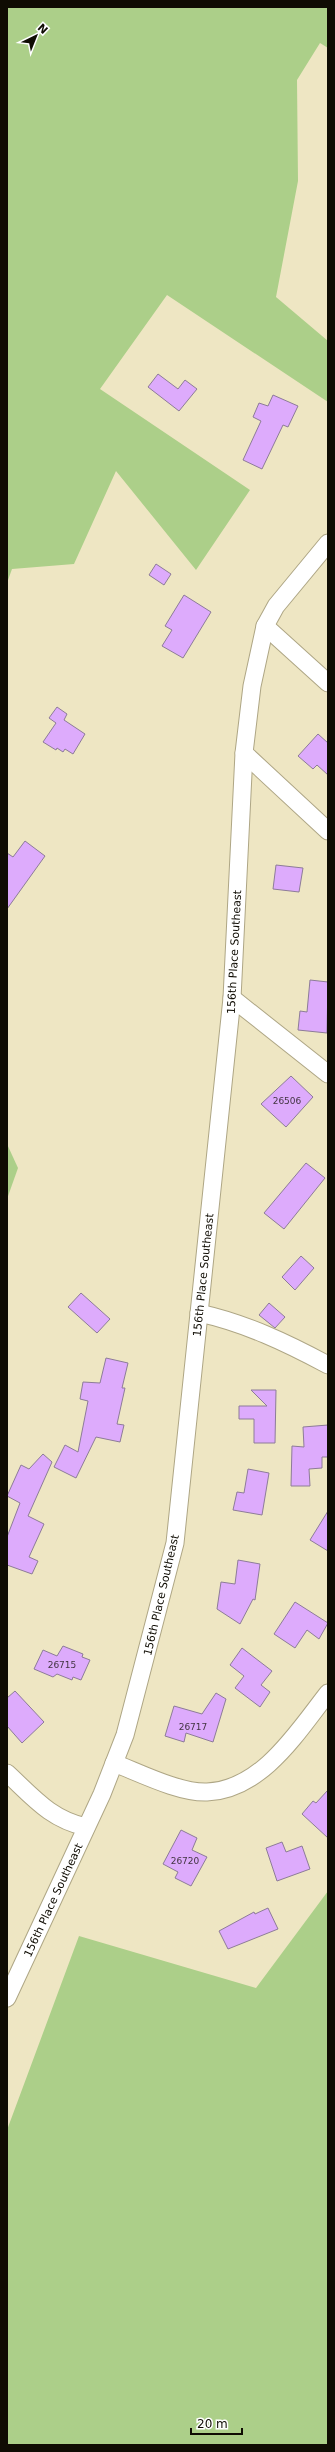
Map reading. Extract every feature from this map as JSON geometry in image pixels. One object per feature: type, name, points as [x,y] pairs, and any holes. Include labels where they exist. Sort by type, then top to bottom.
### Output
[{"type":"street","name":"156th Place Southeast","points":[[7,1998],[114,1763],[133,1705],[175,1543],[232,998],[244,753],[252,686],[265,626],[276,606],[328,543]]},
{"type":"street","points":[[265,626],[328,684]]},
{"type":"street","points":[[244,753],[328,831]]},
{"type":"street","points":[[232,998],[328,1074]]},
{"type":"street","points":[[199,1313],[228,1319],[300,1350],[328,1365]]},
{"type":"street","points":[[114,1763],[185,1789],[206,1792],[234,1786],[252,1776],[271,1761],[293,1738],[328,1693]]},
{"type":"street","points":[[7,1772],[49,1812],[67,1823],[86,1827]]},
{"type":"green space","points":[[7,7],[328,7],[328,48],[320,43],[297,80],[298,181],[276,297],[328,341],[328,402],[167,295],[100,389],[250,490],[196,570],[116,471],[74,564],[12,569],[7,583]]},
{"type":"green space","points":[[7,1144],[18,1168],[7,1199]]},
{"type":"green space","points":[[328,1891],[328,2445],[7,2445],[7,2130],[79,1936],[256,1988]]},
{"type":"building","points":[[158,374],[178,389],[185,380],[197,389],[179,411],[148,387]]},
{"type":"building","points":[[273,395],[298,406],[288,427],[283,425],[262,469],[243,460],[261,421],[253,417],[259,403],[268,406]]},
{"type":"building","points":[[156,564],[171,574],[164,585],[149,575]]},
{"type":"building","points":[[184,595],[211,612],[183,658],[162,646],[172,630],[165,626]]},
{"type":"building","points":[[57,707],[67,714],[64,720],[85,734],[73,754],[65,749],[63,752],[57,748],[56,750],[43,742],[56,723],[49,718]]},
{"type":"building","points":[[318,734],[328,743],[328,775],[317,765],[313,769],[298,756]]},
{"type":"building","points":[[25,841],[45,856],[7,909],[7,853],[13,857]]},
{"type":"building","points":[[276,865],[303,868],[299,892],[273,889]]},
{"type":"building","points":[[310,980],[328,982],[327,1033],[298,1030],[300,1011],[307,1012]]},
{"type":"building","points":[[291,1076],[313,1097],[286,1127],[261,1104]]},
{"type":"building","points":[[306,1163],[325,1178],[284,1229],[264,1213]]},
{"type":"building","points":[[301,1256],[314,1268],[295,1290],[282,1277]]},
{"type":"building","points":[[81,1293],[110,1319],[97,1333],[68,1307]]},
{"type":"building","points":[[269,1303],[285,1317],[275,1328],[259,1315]]},
{"type":"building","points":[[106,1358],[128,1363],[122,1388],[125,1388],[117,1424],[124,1425],[120,1442],[96,1437],[76,1478],[54,1467],[65,1445],[78,1452],[88,1401],[80,1399],[83,1382],[100,1383]]},
{"type":"building","points":[[251,1390],[276,1390],[275,1443],[254,1443],[254,1419],[239,1419],[239,1406],[267,1406]]},
{"type":"building","points":[[328,1425],[328,1457],[322,1457],[322,1468],[309,1469],[310,1486],[291,1486],[292,1446],[304,1447],[303,1427]]},
{"type":"building","points":[[43,1454],[52,1462],[28,1516],[44,1524],[29,1557],[38,1561],[32,1574],[7,1565],[7,1537],[20,1503],[7,1496],[21,1465],[29,1469]]},
{"type":"building","points":[[248,1469],[269,1473],[262,1515],[233,1510],[237,1492],[244,1493]]},
{"type":"building","points":[[328,1511],[328,1551],[310,1540]]},
{"type":"building","points":[[238,1560],[260,1564],[255,1600],[253,1599],[240,1624],[217,1609],[221,1582],[235,1584]]},
{"type":"building","points":[[295,1602],[328,1623],[319,1639],[307,1630],[295,1648],[274,1634]]},
{"type":"building","points":[[63,1646],[83,1654],[82,1657],[90,1660],[81,1680],[73,1677],[72,1680],[57,1674],[53,1677],[34,1669],[43,1650],[57,1656]]},
{"type":"building","points":[[242,1648],[272,1671],[261,1685],[270,1692],[260,1707],[235,1688],[244,1676],[230,1665]]},
{"type":"building","points":[[15,1691],[44,1722],[22,1743],[7,1726],[7,1698]]},
{"type":"building","points":[[216,1693],[226,1699],[213,1742],[186,1733],[184,1742],[165,1736],[174,1706],[202,1714]]},
{"type":"building","points":[[328,1790],[328,1838],[302,1814],[313,1801],[316,1803]]},
{"type":"building","points":[[181,1830],[197,1838],[192,1850],[207,1857],[191,1886],[175,1878],[178,1872],[163,1864]]},
{"type":"building","points":[[282,1842],[286,1852],[302,1846],[310,1869],[277,1881],[266,1848]]},
{"type":"building","points":[[268,1908],[278,1929],[228,1949],[219,1931],[254,1912],[255,1914]]}]
